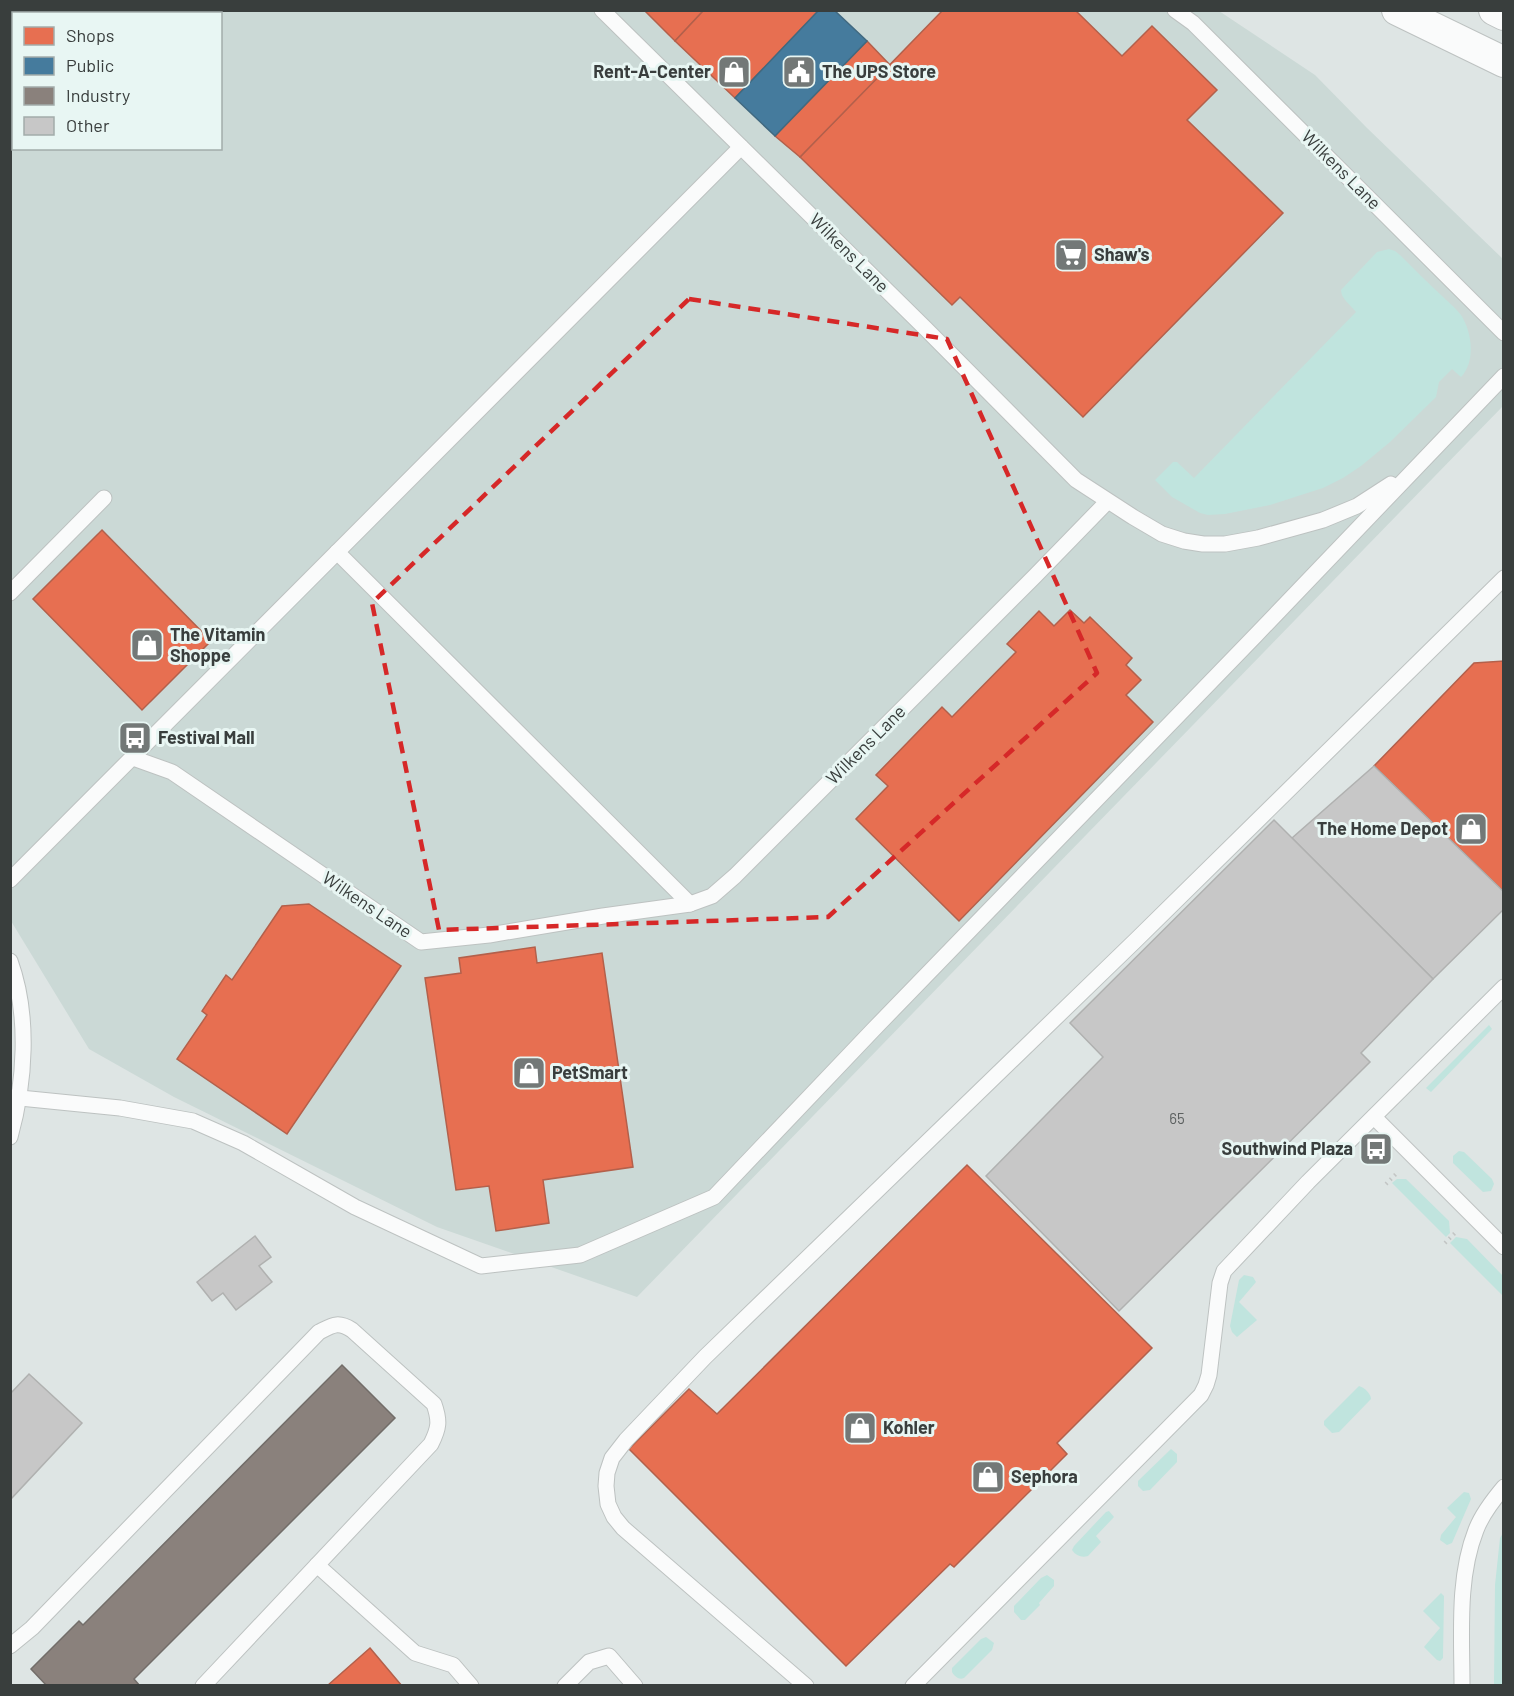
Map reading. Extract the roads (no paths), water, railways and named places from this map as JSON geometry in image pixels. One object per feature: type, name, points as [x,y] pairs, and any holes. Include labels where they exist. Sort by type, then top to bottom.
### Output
[{"type":"street","points":[[1397,10],[1503,62]]},
{"type":"street","points":[[1494,10],[1503,15]]},
{"type":"lane","name":"Wilkens Lane","points":[[133,758],[172,772],[421,942],[489,935],[690,904],[711,896],[735,876],[1107,501],[1076,480],[602,10]]},
{"type":"lane","name":"Wilkens Lane","points":[[1175,10],[1201,31],[1503,333]]},
{"type":"lane","points":[[10,880],[741,147]]},
{"type":"lane","points":[[15,1097],[120,1108],[193,1121],[243,1143],[355,1207],[481,1266],[580,1255],[714,1197],[1503,376]]},
{"type":"lane","points":[[1107,501],[1162,534],[1184,541],[1225,544],[1258,538],[1323,520],[1351,509],[1396,480],[1430,451]]},
{"type":"lane","points":[[10,593],[104,498]]},
{"type":"lane","points":[[337,552],[690,904]]},
{"type":"lane","points":[[806,1686],[622,1528],[608,1504],[607,1473],[612,1458],[626,1440],[705,1357],[1128,949],[1503,578]]},
{"type":"lane","points":[[10,961],[19,993],[23,1071],[15,1097],[10,1137]]},
{"type":"lane","points":[[913,1686],[1201,1395],[1209,1375],[1220,1282],[1224,1271],[1308,1182],[1503,987]]},
{"type":"lane","points":[[1374,1117],[1503,1247]]},
{"type":"lane","points":[[10,1646],[32,1628],[319,1332],[330,1326],[343,1324],[434,1404],[438,1416],[438,1430],[431,1444],[203,1686]]},
{"type":"lane","points":[[1462,1686],[1463,1608],[1466,1571],[1472,1539],[1483,1517],[1503,1487]]},
{"type":"lane","points":[[317,1565],[415,1653],[453,1665],[471,1686]]},
{"type":"lane","points":[[565,1686],[589,1662],[609,1656],[635,1686]]},
{"type":"place","name":"Rent-A-Center","points":[[734,72]]},
{"type":"place","name":"The UPS Store","points":[[799,72]]},
{"type":"place","name":"Shaw's","points":[[1071,255]]},
{"type":"place","name":"The Vitamin Shoppe","points":[[147,645]]},
{"type":"place","name":"Festival Mall","points":[[135,738]]},
{"type":"place","name":"The Home Depot","points":[[1471,829]]},
{"type":"place","name":"PetSmart","points":[[529,1073]]},
{"type":"place","name":"Southwind Plaza","points":[[1376,1149]]},
{"type":"place","name":"Kohler","points":[[860,1428]]},
{"type":"place","name":"Sephora","points":[[988,1477]]}]
